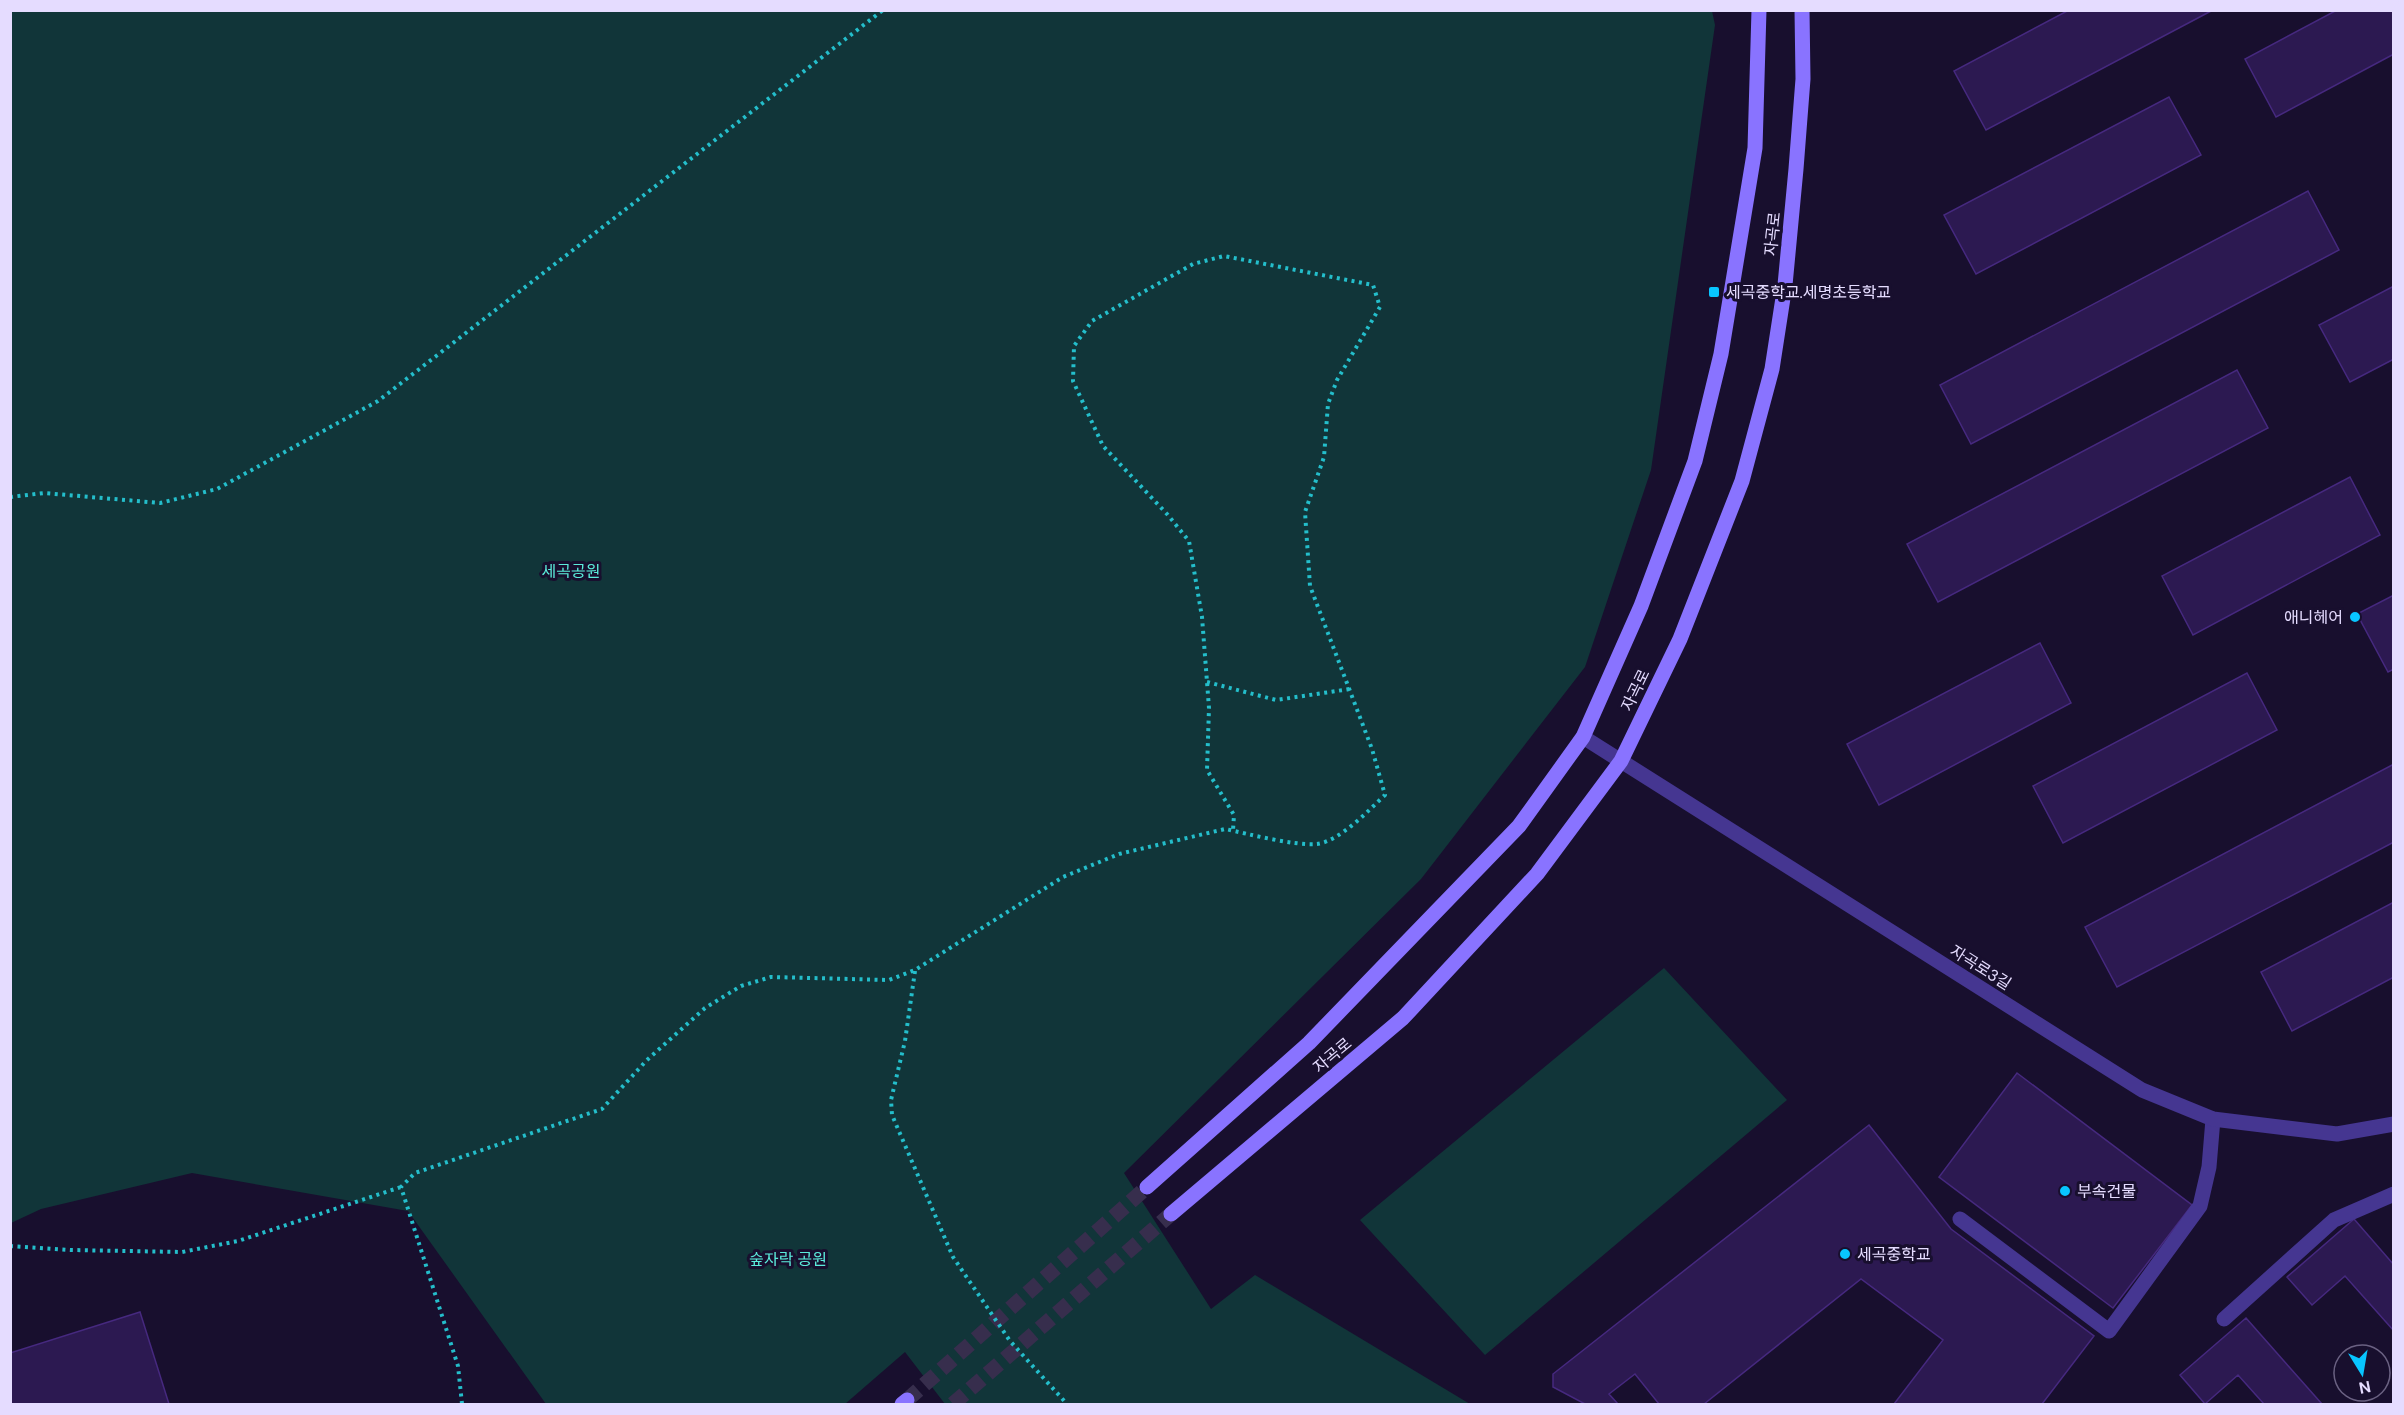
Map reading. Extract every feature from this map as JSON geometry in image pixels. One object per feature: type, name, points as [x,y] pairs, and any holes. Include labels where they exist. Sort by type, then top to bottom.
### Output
[{"type":"main road","name":"자곡로","points":[[1148,1187],[1309,1043],[1495,851],[1519,826],[1583,736],[1641,606],[1691,472],[1719,365],[1755,148],[1759,10]]},
{"type":"main road","name":"자곡로","points":[[1171,1214],[1403,1018],[1537,874],[1621,761],[1680,639],[1738,491],[1772,369],[1785,285],[1796,169],[1803,79],[1802,10]]},
{"type":"street","name":"자곡로3길","points":[[1583,736],[2142,1090],[2213,1119],[2337,1134],[2394,1124]]},
{"type":"street","points":[[1960,1219],[2109,1331],[2200,1206],[2209,1167],[2213,1119]]},
{"type":"street","points":[[2224,1319],[2334,1220],[2394,1194]]},
{"type":"path","points":[[10,497],[44,493],[160,503],[217,489],[378,401],[883,10]]},
{"type":"path","points":[[10,1246],[71,1251],[182,1252],[238,1241],[401,1187],[415,1173],[602,1109],[646,1061],[705,1008],[741,986],[771,977],[889,980],[915,970],[1063,877],[1119,854],[1225,829],[1318,844],[1347,829],[1385,795],[1372,748],[1310,586],[1305,512],[1324,457],[1328,404],[1337,380],[1380,307],[1373,285],[1224,256],[1193,264],[1092,321],[1074,346],[1073,381],[1103,446],[1189,541],[1202,617],[1207,682],[1207,770],[1234,815],[1233,830]]},
{"type":"path","points":[[1207,682],[1276,700],[1350,689]]},
{"type":"path","points":[[915,970],[905,1041],[891,1100],[892,1115],[953,1257],[1010,1341],[1066,1404]]},
{"type":"path","points":[[401,1187],[458,1366],[462,1404]]},
{"type":"green space","name":"세곡공원","points":[[11,10],[1712,11],[1715,25],[1651,470],[1585,667],[1421,879],[1124,1173],[1211,1309],[1255,1275],[1470,1404],[945,1404],[905,1352],[845,1404],[546,1404],[408,1211],[192,1173],[41,1209],[11,1223]]},
{"type":"green space","points":[[1664,968],[1787,1100],[1485,1355],[1360,1220]]},
{"type":"building","points":[[2069,10],[2213,10],[1986,130],[1954,71]]},
{"type":"building","points":[[2337,10],[2394,10],[2394,54],[2276,117],[2245,59]]},
{"type":"building","points":[[2169,97],[2201,155],[1976,274],[1944,215]]},
{"type":"building","points":[[2308,191],[2339,250],[1971,444],[1940,385]]},
{"type":"building","points":[[2394,286],[2394,359],[2350,382],[2319,325]]},
{"type":"building","points":[[2237,370],[2268,428],[1938,602],[1907,544]]},
{"type":"building","points":[[2350,477],[2380,535],[2193,635],[2162,576]]},
{"type":"building","points":[[2394,595],[2394,669],[2388,672],[2357,614]]},
{"type":"building","points":[[2040,643],[2071,703],[1879,805],[1847,744]]},
{"type":"building","points":[[2247,673],[2277,730],[2063,843],[2033,786]]},
{"type":"building","points":[[2394,764],[2394,842],[2117,987],[2085,927]]},
{"type":"building","points":[[2394,902],[2394,977],[2292,1031],[2261,972]]},
{"type":"building","name":"부속건물","points":[[2017,1073],[2192,1205],[2113,1308],[1939,1177]]},
{"type":"building","name":"세곡중학교","points":[[1869,1125],[1951,1229],[2094,1336],[2042,1404],[1894,1404],[1943,1340],[1861,1279],[1704,1404],[1659,1404],[1635,1374],[1609,1394],[1618,1404],[1585,1404],[1553,1387],[1553,1374]]},
{"type":"building","points":[[2354,1219],[2394,1265],[2394,1331],[2345,1276],[2312,1305],[2287,1277]]},
{"type":"building","points":[[140,1312],[169,1404],[10,1404],[10,1353]]},
{"type":"building","points":[[2246,1318],[2322,1404],[2264,1404],[2238,1375],[2205,1404],[2180,1375]]},
{"type":"tunnel","points":[[907,1400],[1147,1187]]},
{"type":"tunnel","points":[[953,1404],[1171,1214]]},
{"type":"place","name":"세곡중학교.세명초등학교","points":[[1714,292]]},
{"type":"place","name":"애니헤어","points":[[2355,617]]},
{"type":"place","name":"부속건물","points":[[2065,1191]]},
{"type":"place","name":"세곡중학교","points":[[1845,1254]]},
{"type":"park label","name":"숲자락 공원","points":[[788,1259]]}]
